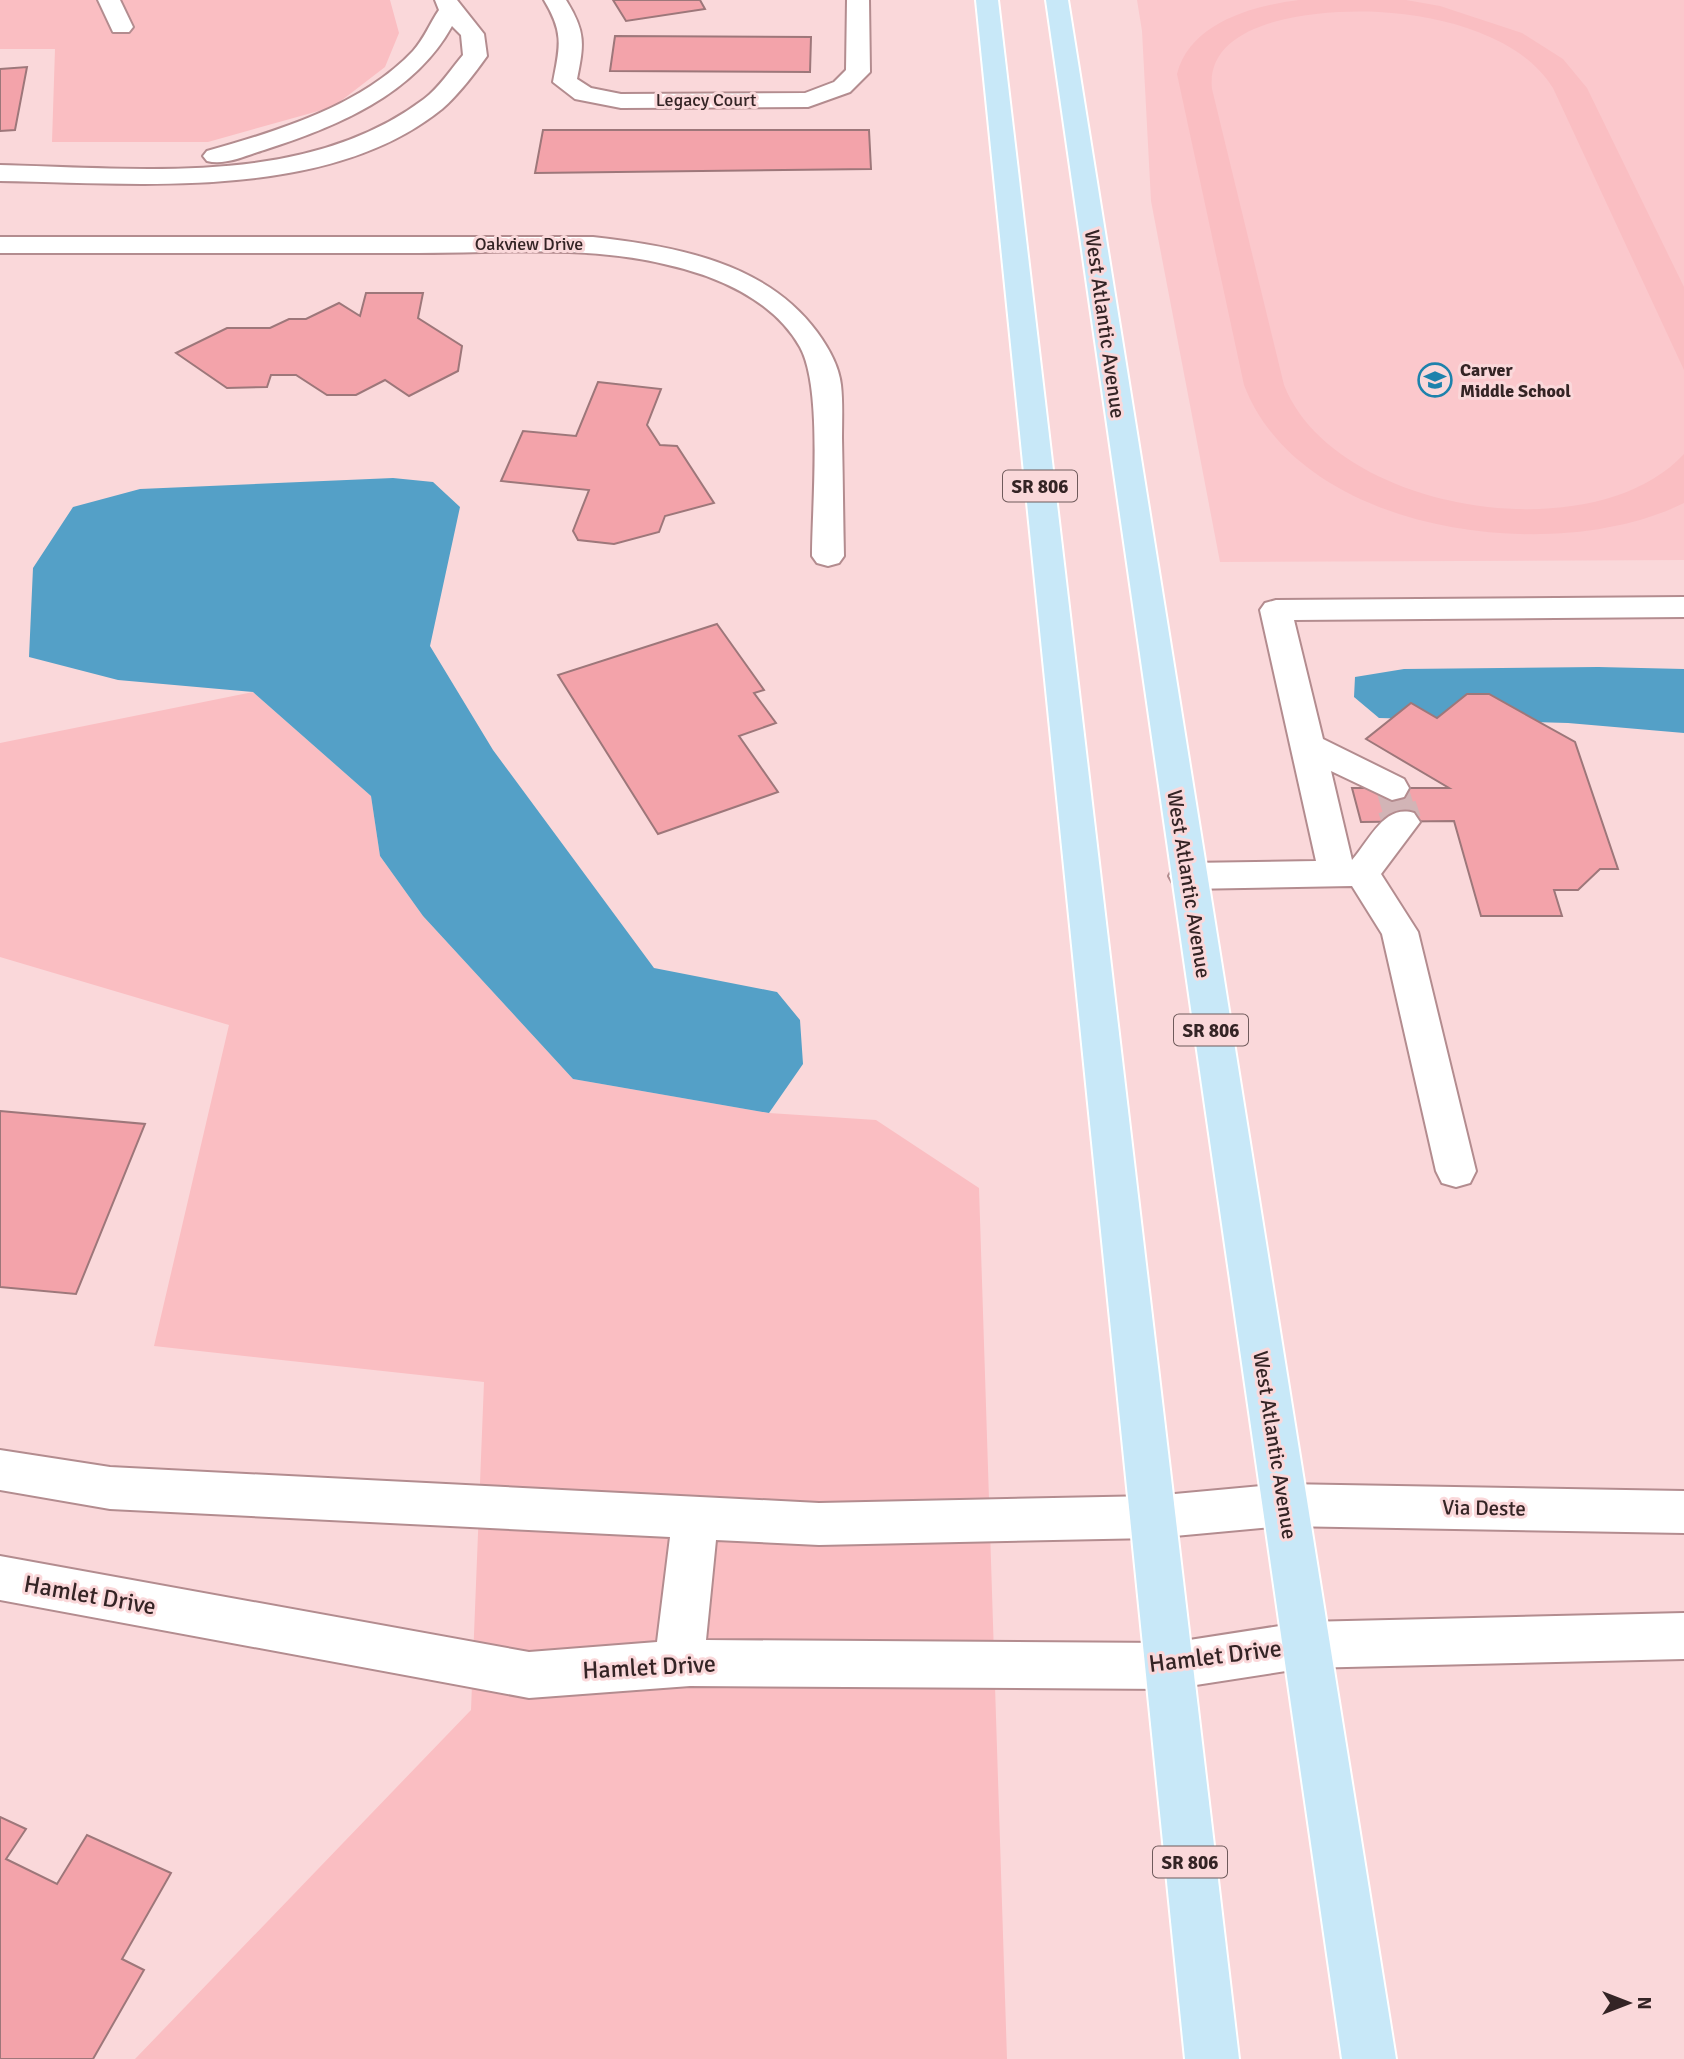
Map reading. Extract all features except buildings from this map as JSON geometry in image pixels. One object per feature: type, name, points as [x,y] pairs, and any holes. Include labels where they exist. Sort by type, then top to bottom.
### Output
[{"type":"main road","name":"SR 806","points":[[987,0],[1212,2059]]},
{"type":"main road","name":"West Atlantic Avenue","points":[[1057,0],[1187,876],[1369,2059]]},
{"type":"street","points":[[109,0],[121,27]]},
{"type":"street","name":"Legacy Court","points":[[555,0],[568,19],[574,42],[565,82],[584,94],[621,101],[808,100],[842,87],[858,72],[858,0]]},
{"type":"street","points":[[0,173],[216,176],[278,167],[336,152],[409,121],[458,83],[475,56],[472,34],[448,5],[419,58],[356,104],[263,143],[150,174]]},
{"type":"street","name":"Oakview Drive","points":[[0,245],[573,244],[652,252],[706,266],[753,288],[790,315],[804,330],[823,365],[827,383],[828,556]]},
{"type":"street","points":[[1456,1171],[1400,932],[1349,874],[1307,745],[1276,610],[1684,607]]},
{"type":"street","points":[[1307,745],[1397,805],[1349,874]]},
{"type":"street","points":[[1187,876],[1349,874]]},
{"type":"street","points":[[0,1470],[110,1488],[819,1524],[1153,1517],[1283,1505]]},
{"type":"street","name":"Via Deste","points":[[1283,1505],[1684,1512]]},
{"type":"street","points":[[679,1664],[695,1517]]},
{"type":"street","name":"Hamlet Drive","points":[[0,1578],[529,1675],[679,1664],[1170,1666],[1305,1645]]},
{"type":"street","points":[[1305,1645],[1684,1636]]},
{"type":"shaded area","points":[[0,0],[390,0],[399,33],[385,67],[333,107],[208,142],[52,142],[55,49],[0,49]]},
{"type":"shaded area","name":"Carver Middle School","points":[[1137,0],[1684,0],[1684,560],[1220,562],[1151,201],[1142,31]]},
{"type":"shaded area","points":[[1299,0],[1406,0],[1440,6],[1522,33],[1563,59],[1587,88],[1684,287],[1684,370],[1553,88],[1530,62],[1511,48],[1466,28],[1404,14],[1331,12],[1274,22],[1248,32],[1228,46],[1215,65],[1212,89],[1284,385],[1312,428],[1355,463],[1409,489],[1469,504],[1531,509],[1590,503],[1643,485],[1684,454],[1684,503],[1631,522],[1569,533],[1504,533],[1437,524],[1375,505],[1319,476],[1274,436],[1244,385],[1177,74],[1184,56],[1195,42],[1225,20],[1262,7]]},
{"type":"shaded area","points":[[253,692],[371,796],[380,856],[423,916],[573,1079],[769,1113],[876,1120],[979,1188],[1007,2059],[135,2059],[471,1710],[484,1382],[154,1346],[229,1025],[0,957],[0,743]]},
{"type":"water","points":[[393,478],[433,482],[460,507],[430,646],[493,750],[654,968],[777,992],[800,1020],[803,1064],[769,1113],[573,1079],[423,916],[380,856],[371,796],[253,692],[118,680],[29,657],[33,568],[73,507],[140,489]]},
{"type":"water","points":[[1404,669],[1684,669],[1684,733],[1568,723],[1379,718],[1354,697],[1355,677]]},
{"type":"tunnel","points":[[1392,788],[1398,808]]},
{"type":"tunnel","points":[[1397,807],[1402,822]]},
{"type":"place","name":"Carver Middle School","points":[[1435,380]]}]
